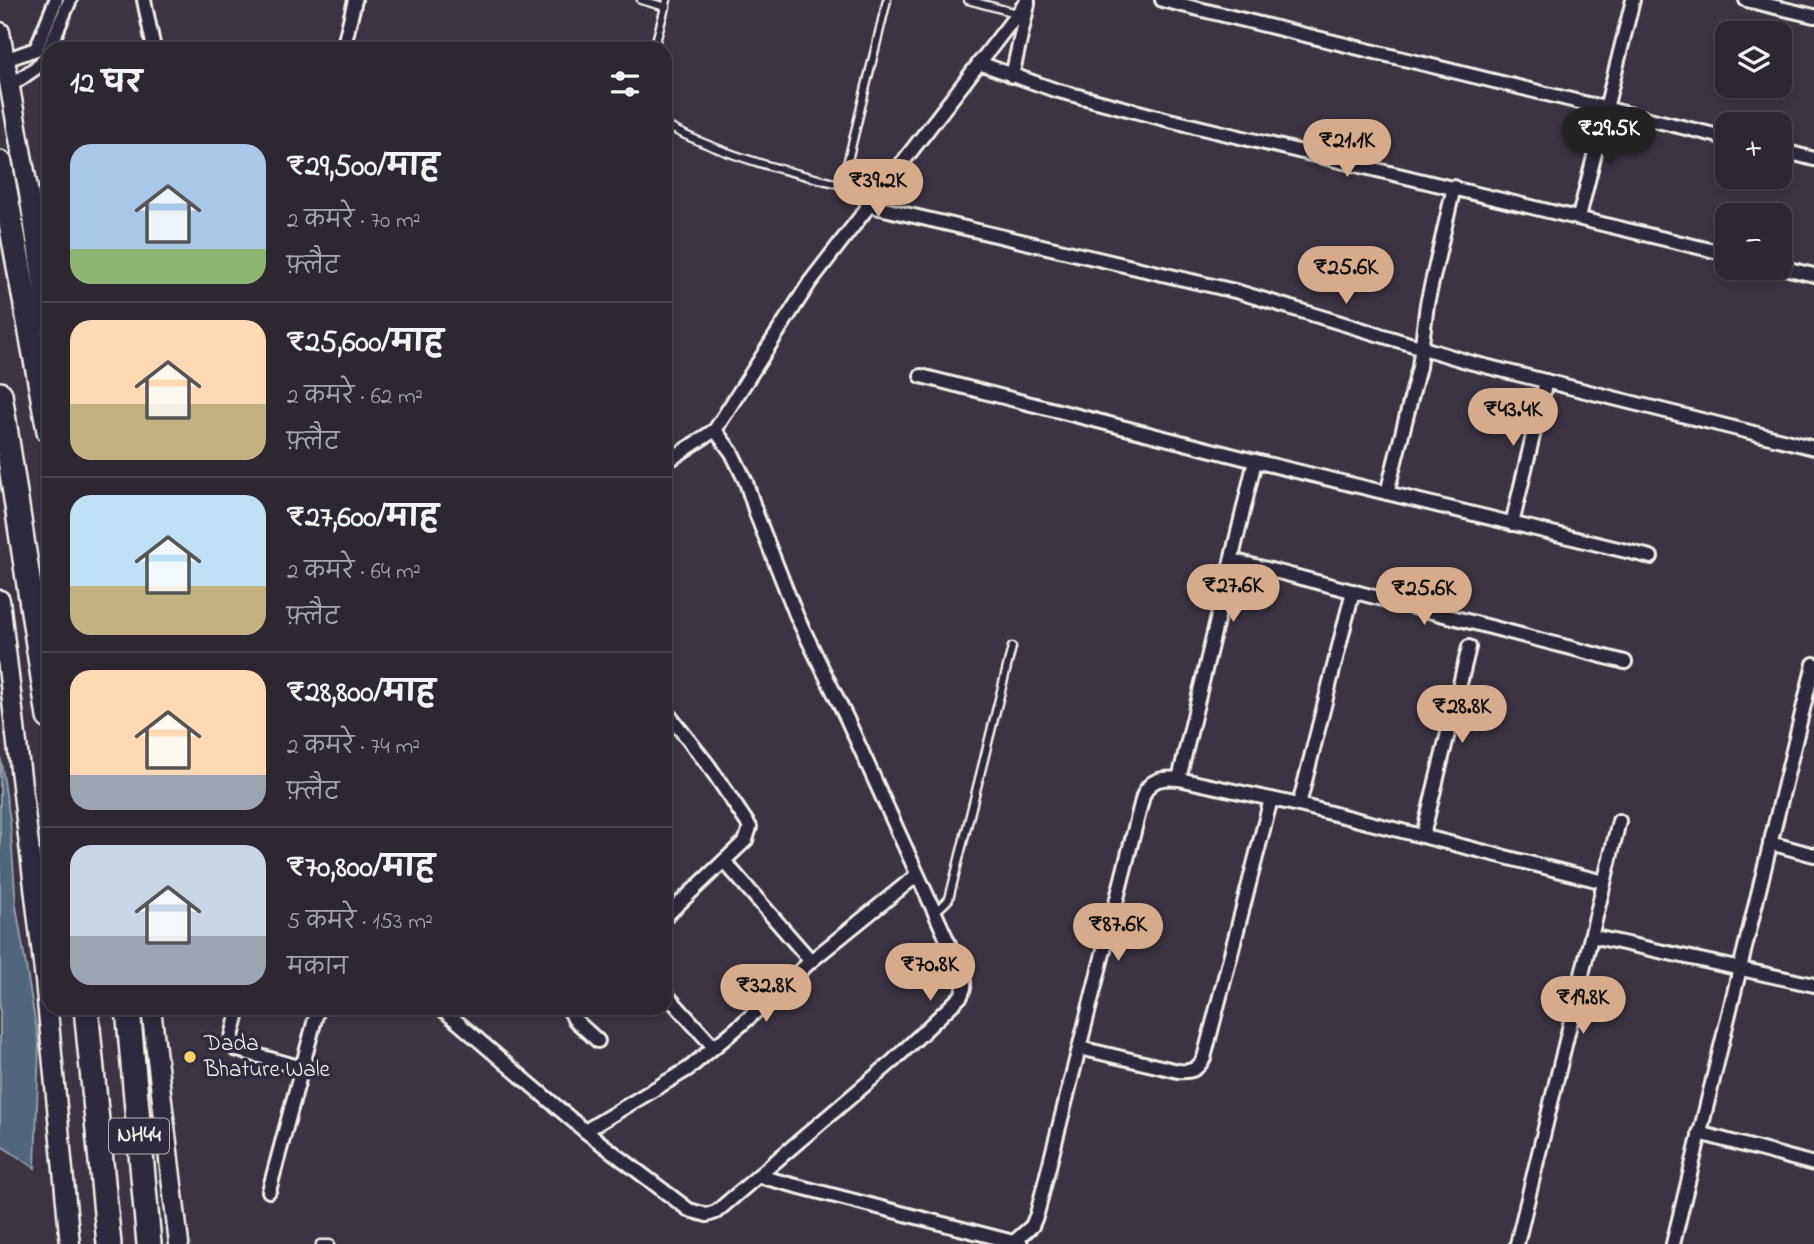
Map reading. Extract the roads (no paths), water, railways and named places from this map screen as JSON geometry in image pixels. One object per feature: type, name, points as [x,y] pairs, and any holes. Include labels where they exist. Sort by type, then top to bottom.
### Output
[{"type":"highway","points":[[0,163],[42,393]]},
{"type":"highway","points":[[0,394],[42,671]]},
{"type":"highway","name":"NH44","points":[[87,1015],[109,1244]]},
{"type":"highway","name":"NH44","points":[[129,1015],[149,1244]]},
{"type":"street","points":[[5,60],[36,49],[56,0]]},
{"type":"street","points":[[52,42],[70,0]]},
{"type":"street","points":[[144,0],[153,42]]},
{"type":"street","points":[[345,42],[355,0]]},
{"type":"street","points":[[672,458],[715,430],[810,282],[867,205],[1029,0]]},
{"type":"street","points":[[1012,76],[1029,0]]},
{"type":"street","points":[[1162,0],[1715,135]]},
{"type":"street","points":[[1579,216],[1633,0]]},
{"type":"street","points":[[1746,0],[1796,6],[1814,16]]},
{"type":"street","points":[[0,32],[42,281]]},
{"type":"street","points":[[10,86],[42,61]]},
{"type":"street","points":[[979,63],[1055,90],[1169,120],[1579,216],[1715,251]]},
{"type":"street","points":[[1792,153],[1814,159]]},
{"type":"street","points":[[1387,493],[1415,384],[1427,304],[1454,187]]},
{"type":"street","points":[[867,205],[1239,292],[1421,348],[1814,448]]},
{"type":"street","points":[[1792,270],[1814,275]]},
{"type":"street","points":[[921,376],[1650,558]]},
{"type":"street","points":[[1512,524],[1546,381]]},
{"type":"street","points":[[449,1015],[585,1131],[689,1210],[707,1215],[716,1212],[893,1061],[961,996],[964,977],[847,719],[797,617],[746,482],[732,453],[715,430]]},
{"type":"street","points":[[1179,779],[1255,461]]},
{"type":"street","points":[[1231,560],[1625,662]]},
{"type":"street","points":[[1300,805],[1353,591]]},
{"type":"street","points":[[0,600],[42,955]]},
{"type":"street","points":[[1423,835],[1469,647]]},
{"type":"street","points":[[1673,1244],[1814,664]]},
{"type":"street","points":[[672,720],[709,766],[750,827],[746,840],[672,910]]},
{"type":"street","points":[[758,1177],[1016,1243],[1032,1226],[1037,1214],[1143,796],[1147,787],[1156,780],[1179,779],[1300,805],[1604,882]]},
{"type":"street","points":[[1080,1048],[1178,1071],[1190,1072],[1199,1067],[1204,1058],[1271,799]]},
{"type":"street","points":[[1517,1244],[1619,821]]},
{"type":"street","points":[[1770,843],[1814,855]]},
{"type":"street","points":[[724,861],[811,961]]},
{"type":"street","points":[[585,1131],[688,1069],[811,961],[917,875]]},
{"type":"street","points":[[1591,936],[1814,985]]},
{"type":"street","points":[[672,1001],[714,1047]]},
{"type":"street","points":[[48,1015],[70,1244]]},
{"type":"street","points":[[152,1015],[179,1244]]},
{"type":"street","points":[[237,1015],[231,1046],[302,1068]]},
{"type":"street","points":[[269,1191],[316,1015]]},
{"type":"street","points":[[572,1015],[598,1041]]},
{"type":"street","points":[[1699,1133],[1814,1164]]},
{"type":"lane","points":[[641,0],[666,3],[656,42]]},
{"type":"lane","points":[[842,185],[887,0]]},
{"type":"lane","points":[[968,0],[1018,14]]},
{"type":"lane","points":[[672,128],[729,153],[877,193]]},
{"type":"lane","points":[[932,908],[946,905],[949,899],[1012,647]]},
{"type":"lane","points":[[320,1244],[330,1244]]},
{"type":"water","points":[[0,755],[10,820],[16,906],[39,1044],[35,1168],[0,1145]]},
{"type":"place","name":"Dada Bhature Wale","points":[[190,1057]]}]
